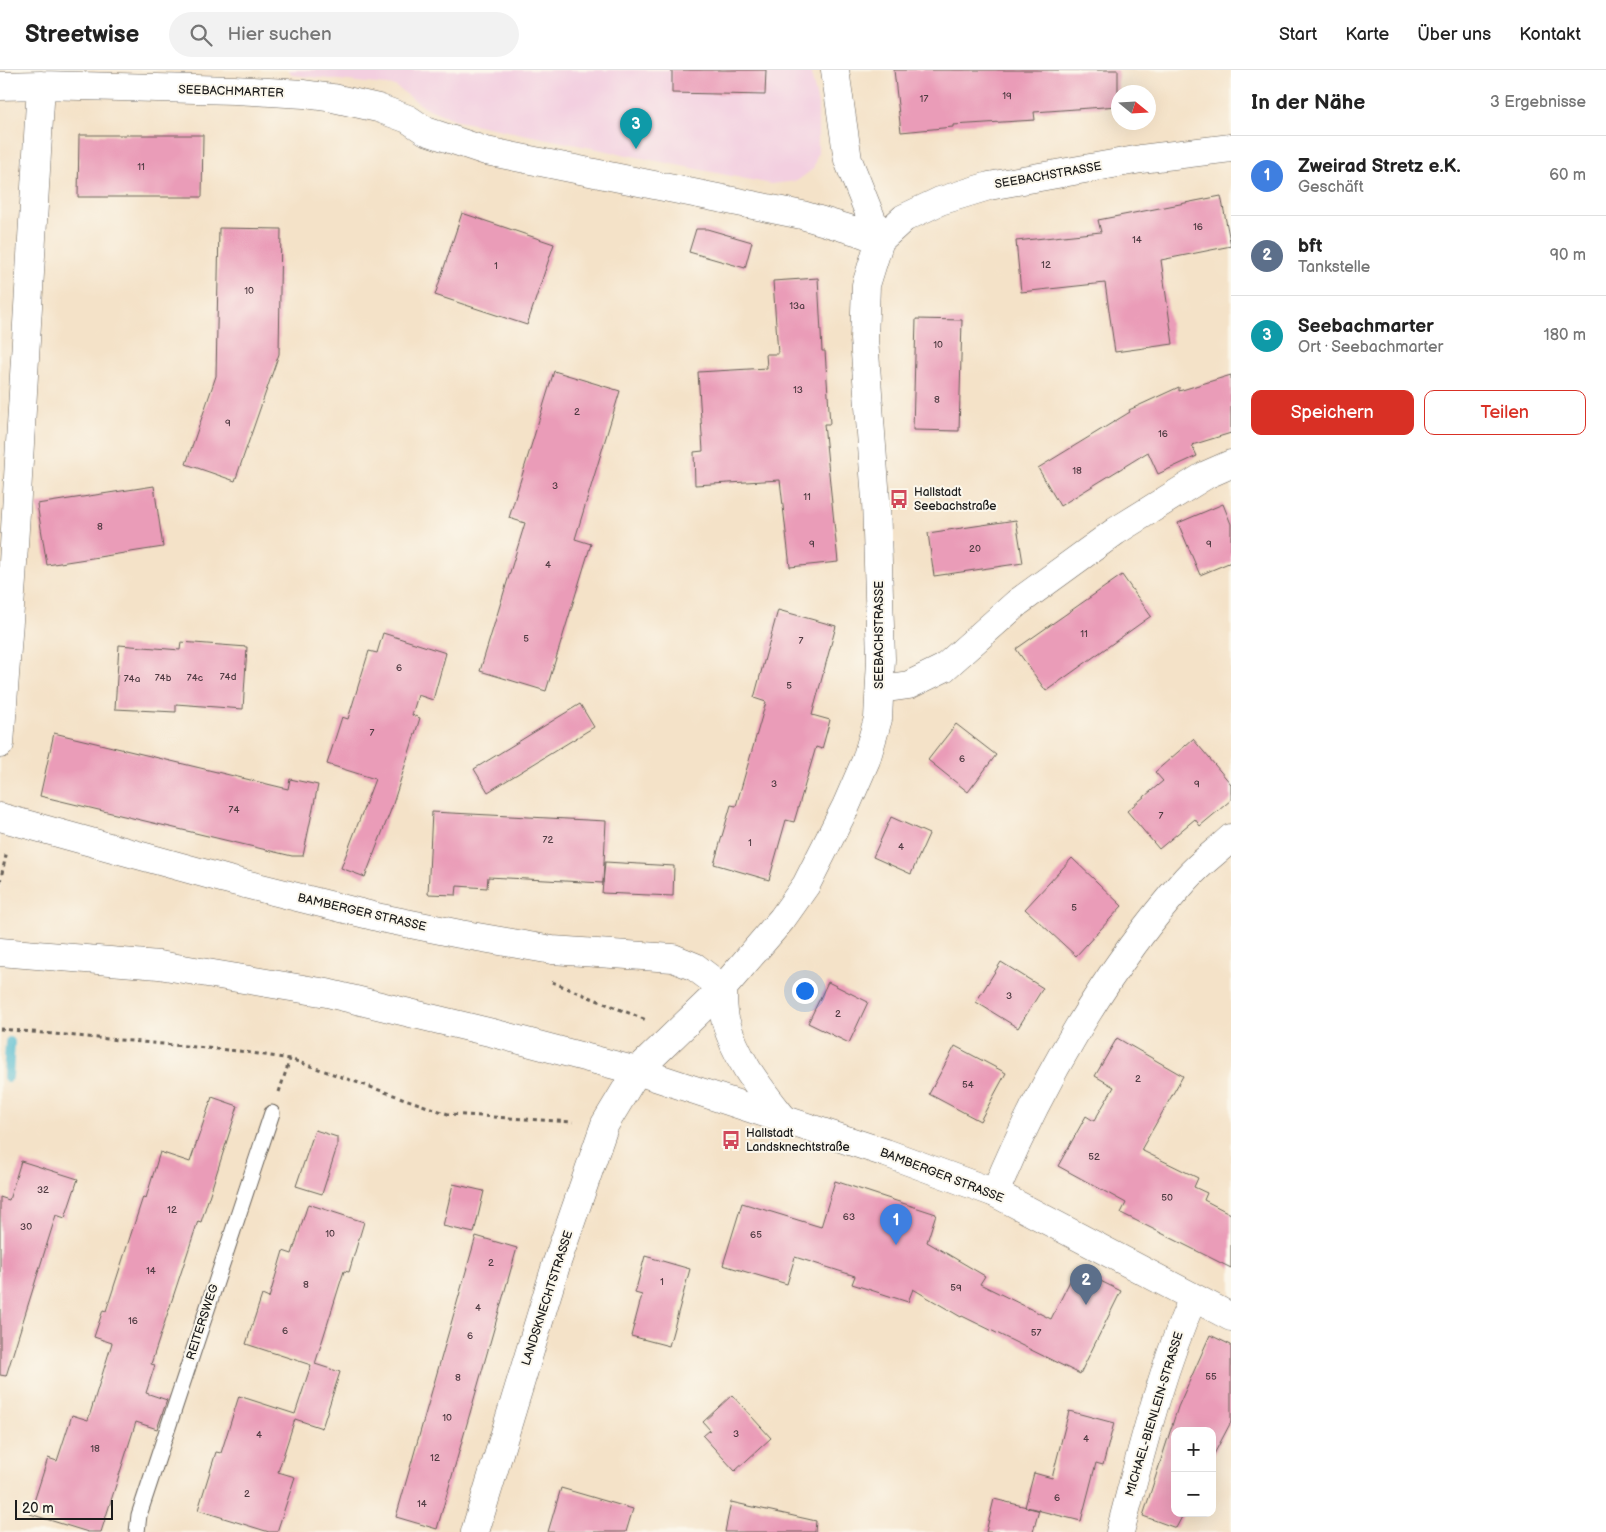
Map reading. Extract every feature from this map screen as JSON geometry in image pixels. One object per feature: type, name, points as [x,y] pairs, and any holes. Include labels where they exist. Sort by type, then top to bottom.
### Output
[{"type":"street","points":[[835,70],[848,160],[880,240]]},
{"type":"street","points":[[0,744],[12,580],[41,85]]},
{"type":"street","name":"SEEBACHMARTER","points":[[0,86],[41,85],[243,91],[304,94],[333,98],[378,108],[408,119],[426,131],[486,151],[802,215],[880,240]]},
{"type":"street","name":"SEEBACHSTRASSE","points":[[636,1071],[723,988],[782,919],[806,885],[846,806],[866,760],[878,719],[882,659],[876,500],[864,339],[866,285],[880,240],[904,218],[940,201],[989,186],[1141,159],[1231,148]]},
{"type":"street","points":[[880,689],[909,686],[944,668],[1017,603],[1116,531],[1206,475],[1231,464]]},
{"type":"street","name":"BAMBERGER STRASSE","points":[[0,817],[225,879],[416,925],[552,950],[673,958],[695,967],[723,988]]},
{"type":"street","points":[[995,1193],[1012,1153],[1056,1068],[1108,980],[1148,925],[1187,878],[1231,838]]},
{"type":"street","name":"BAMBERGER STRASSE","points":[[3,952],[159,965],[327,994],[493,1033],[636,1071],[886,1153],[995,1193],[1231,1317]]},
{"type":"street","points":[[723,988],[725,1017],[735,1049],[753,1080],[783,1118]]},
{"type":"street","name":"LANDSKNECHTSTRASSE","points":[[475,1532],[557,1262],[605,1124],[636,1071]]},
{"type":"street","name":"MICHAEL-BIENLEIN-STRASSE","points":[[1120,1532],[1158,1394],[1180,1327],[1193,1298]]},
{"type":"lane","name":"REITERSWEG","points":[[137,1532],[139,1515],[272,1113]]},
{"type":"path","points":[[544,978],[677,1033]]},
{"type":"path","points":[[0,1029],[239,1051],[290,1059],[448,1114],[605,1124]]},
{"type":"path","points":[[272,1113],[290,1059]]},
{"type":"shaded area","points":[[289,70],[810,70],[818,104],[818,152],[813,169],[797,181],[771,184],[458,121],[424,107],[395,86],[292,75]]},
{"type":"building","points":[[672,70],[766,70],[765,95],[672,93]]},
{"type":"building","points":[[894,70],[1118,70],[1118,85],[1111,85],[1111,106],[1034,112],[1035,120],[953,125],[953,127],[901,132]]},
{"type":"building","points":[[79,135],[203,135],[202,197],[78,197]]},
{"type":"building","points":[[1221,196],[1231,246],[1161,260],[1173,344],[1115,352],[1105,283],[1021,292],[1016,241],[1101,232],[1098,220]]},
{"type":"building","points":[[462,213],[554,244],[527,325],[435,295]]},
{"type":"building","points":[[219,228],[281,229],[279,354],[235,481],[186,464],[216,376]]},
{"type":"building","points":[[696,229],[707,229],[752,242],[745,268],[689,252]]},
{"type":"building","points":[[818,278],[822,351],[825,351],[830,424],[824,424],[838,562],[790,567],[780,480],[695,485],[694,452],[703,451],[698,372],[767,368],[766,354],[778,354],[773,281]]},
{"type":"building","points":[[916,319],[962,320],[959,431],[913,430]]},
{"type":"building","points":[[554,371],[620,391],[575,539],[591,544],[546,691],[480,671],[525,523],[509,518]]},
{"type":"building","points":[[1231,375],[1231,433],[1192,445],[1197,456],[1158,474],[1148,452],[1060,506],[1038,468],[1130,412],[1129,410],[1179,387],[1179,391]]},
{"type":"building","points":[[154,486],[163,547],[47,565],[37,504]]},
{"type":"building","points":[[1223,504],[1231,524],[1231,562],[1200,575],[1178,523]]},
{"type":"building","points":[[1016,520],[1023,563],[934,576],[928,533]]},
{"type":"building","points":[[1122,575],[1151,616],[1046,691],[1016,649]]},
{"type":"building","points":[[778,610],[836,626],[812,715],[830,720],[822,749],[816,747],[794,822],[786,820],[769,880],[714,864],[731,805],[736,806],[766,702],[754,698]]},
{"type":"building","points":[[383,633],[446,653],[433,700],[418,695],[412,715],[420,718],[392,807],[365,877],[341,868],[375,779],[327,764],[342,717],[348,719],[369,651],[377,653]]},
{"type":"building","points":[[181,642],[247,647],[243,709],[176,704],[176,712],[115,709],[119,645],[180,650]]},
{"type":"building","points":[[580,704],[594,727],[488,792],[474,769]]},
{"type":"building","points":[[956,724],[996,755],[968,792],[928,760]]},
{"type":"building","points":[[54,733],[288,789],[290,779],[318,785],[303,856],[292,856],[40,796]]},
{"type":"building","points":[[1193,739],[1231,784],[1231,800],[1200,826],[1195,819],[1159,849],[1127,811],[1163,781],[1155,772]]},
{"type":"building","points":[[432,812],[606,821],[603,883],[488,877],[487,888],[457,886],[456,895],[428,894]]},
{"type":"building","points":[[891,817],[929,834],[911,874],[873,857]]},
{"type":"building","points":[[1072,858],[1122,906],[1076,956],[1025,909]]},
{"type":"building","points":[[605,862],[674,866],[673,896],[602,893]]},
{"type":"building","points":[[1001,962],[1043,988],[1018,1028],[976,1002]]},
{"type":"building","points":[[828,982],[868,1002],[849,1043],[808,1023]]},
{"type":"building","points":[[1117,1038],[1183,1076],[1141,1150],[1198,1178],[1194,1187],[1207,1193],[1204,1200],[1231,1214],[1231,1268],[1121,1213],[1126,1203],[1058,1166],[1086,1116],[1094,1121],[1114,1087],[1095,1076]]},
{"type":"building","points":[[955,1046],[1006,1073],[980,1121],[929,1094]]},
{"type":"building","points":[[212,1097],[238,1106],[201,1222],[198,1221],[151,1364],[155,1365],[146,1393],[167,1400],[157,1429],[136,1422],[101,1532],[88,1532],[30,1514],[48,1458],[57,1461],[72,1415],[88,1420],[112,1343],[94,1337],[103,1310],[106,1311],[143,1197],[146,1198],[160,1152],[190,1162]]},
{"type":"building","points":[[315,1130],[337,1137],[337,1147],[322,1194],[296,1186]]},
{"type":"building","points":[[21,1161],[78,1179],[65,1218],[56,1215],[6,1376],[0,1375],[0,1197],[9,1200]]},
{"type":"building","points":[[835,1181],[936,1214],[927,1242],[985,1276],[980,1284],[1051,1319],[1076,1269],[1121,1291],[1080,1374],[961,1317],[913,1289],[908,1302],[852,1284],[855,1276],[795,1257],[787,1284],[723,1265],[742,1203],[821,1227]]},
{"type":"building","points":[[453,1184],[484,1191],[474,1233],[443,1226]]},
{"type":"building","points":[[308,1204],[364,1222],[349,1272],[344,1271],[315,1364],[340,1372],[322,1428],[295,1419],[278,1472],[295,1477],[277,1532],[269,1532],[198,1510],[216,1452],[221,1453],[239,1396],[295,1414],[311,1365],[246,1344],[262,1295],[269,1298],[283,1251],[292,1254]]},
{"type":"building","points":[[476,1236],[517,1248],[437,1529],[396,1517]]},
{"type":"building","points":[[645,1256],[690,1269],[669,1346],[631,1336],[642,1295],[635,1293]]},
{"type":"building","points":[[1210,1335],[1231,1345],[1231,1422],[1216,1450],[1216,1427],[1172,1427],[1178,1407]]},
{"type":"building","points":[[732,1395],[771,1438],[735,1471],[703,1436],[710,1430],[703,1422]]},
{"type":"building","points":[[1069,1411],[1114,1423],[1103,1465],[1096,1463],[1081,1521],[1025,1507],[1034,1473],[1052,1478]]},
{"type":"building","points":[[1171,1429],[1171,1517],[1182,1517],[1176,1528],[1143,1516]]},
{"type":"building","points":[[561,1488],[633,1509],[626,1532],[548,1532]]},
{"type":"building","points":[[994,1499],[1039,1510],[1033,1532],[986,1532]]},
{"type":"building","points":[[731,1502],[816,1521],[815,1532],[725,1532]]},
{"type":"waterway","points":[[8,1077],[10,1042]]},
{"type":"place","name":"Seebachmarter","points":[[636,149]]},
{"type":"place","name":"Hallstadt Seebachstraße","points":[[899,499]]},
{"type":"place","name":"Hallstadt Landsknechtstraße","points":[[731,1140]]},
{"type":"place","name":"Zweirad Stretz e.K.","points":[[896,1245]]},
{"type":"place","name":"bft","points":[[1086,1305]]}]
